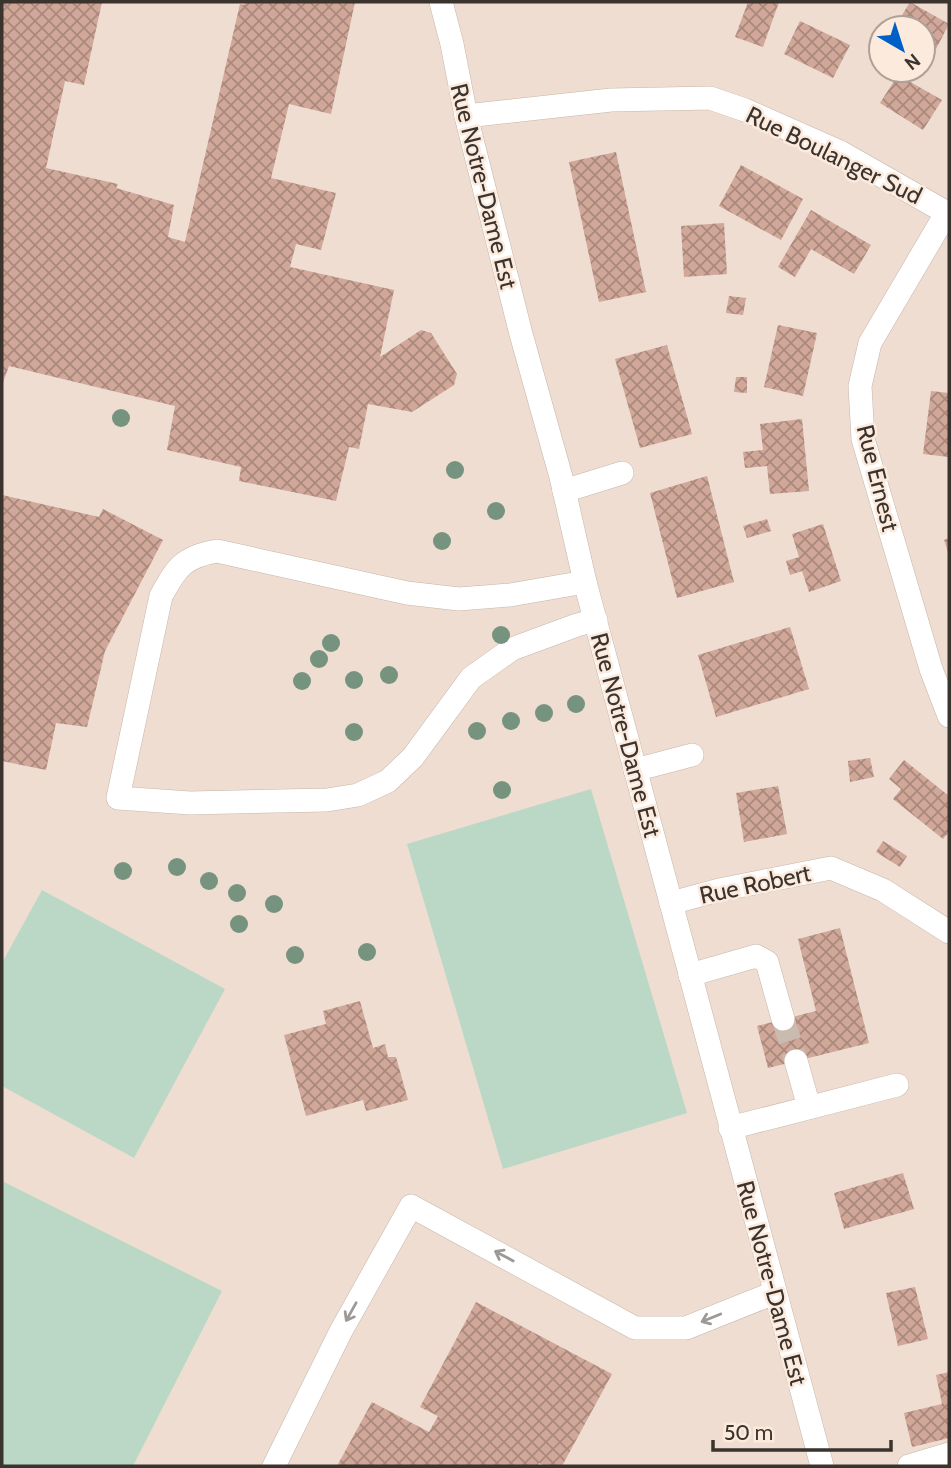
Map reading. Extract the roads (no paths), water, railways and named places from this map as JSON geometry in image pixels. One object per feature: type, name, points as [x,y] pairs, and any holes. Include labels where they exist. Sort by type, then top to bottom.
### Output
[{"type":"street","name":"Rue Notre-Dame Est","points":[[441,2],[466,116],[564,491],[585,582],[822,1466]]},
{"type":"street","name":"Rue Boulanger Sud","points":[[466,116],[611,100],[710,98],[745,110],[839,152],[948,213]]},
{"type":"street","name":"Rue Ernest","points":[[948,213],[870,343],[860,386],[863,439],[931,669],[949,716]]},
{"type":"street","points":[[564,491],[622,473]]},
{"type":"street","points":[[585,582],[510,595],[459,599],[407,593],[217,551],[195,555],[176,569],[161,596],[118,797],[190,803],[327,800],[358,795],[388,781],[412,757],[471,678],[512,649],[596,620]]},
{"type":"street","points":[[635,770],[692,755]]},
{"type":"street","name":"Rue Robert","points":[[671,903],[719,890],[831,868],[883,890],[949,932]]},
{"type":"street","points":[[690,975],[756,956],[766,962],[783,1019]]},
{"type":"street","points":[[796,1061],[809,1107]]},
{"type":"street","points":[[730,1128],[897,1085]]},
{"type":"street","points":[[274,1466],[341,1331],[411,1206],[635,1328],[686,1328],[774,1293]]},
{"type":"street","points":[[909,1466],[949,1454]]},
{"type":"tunnel","points":[[783,1019],[796,1061]]}]
